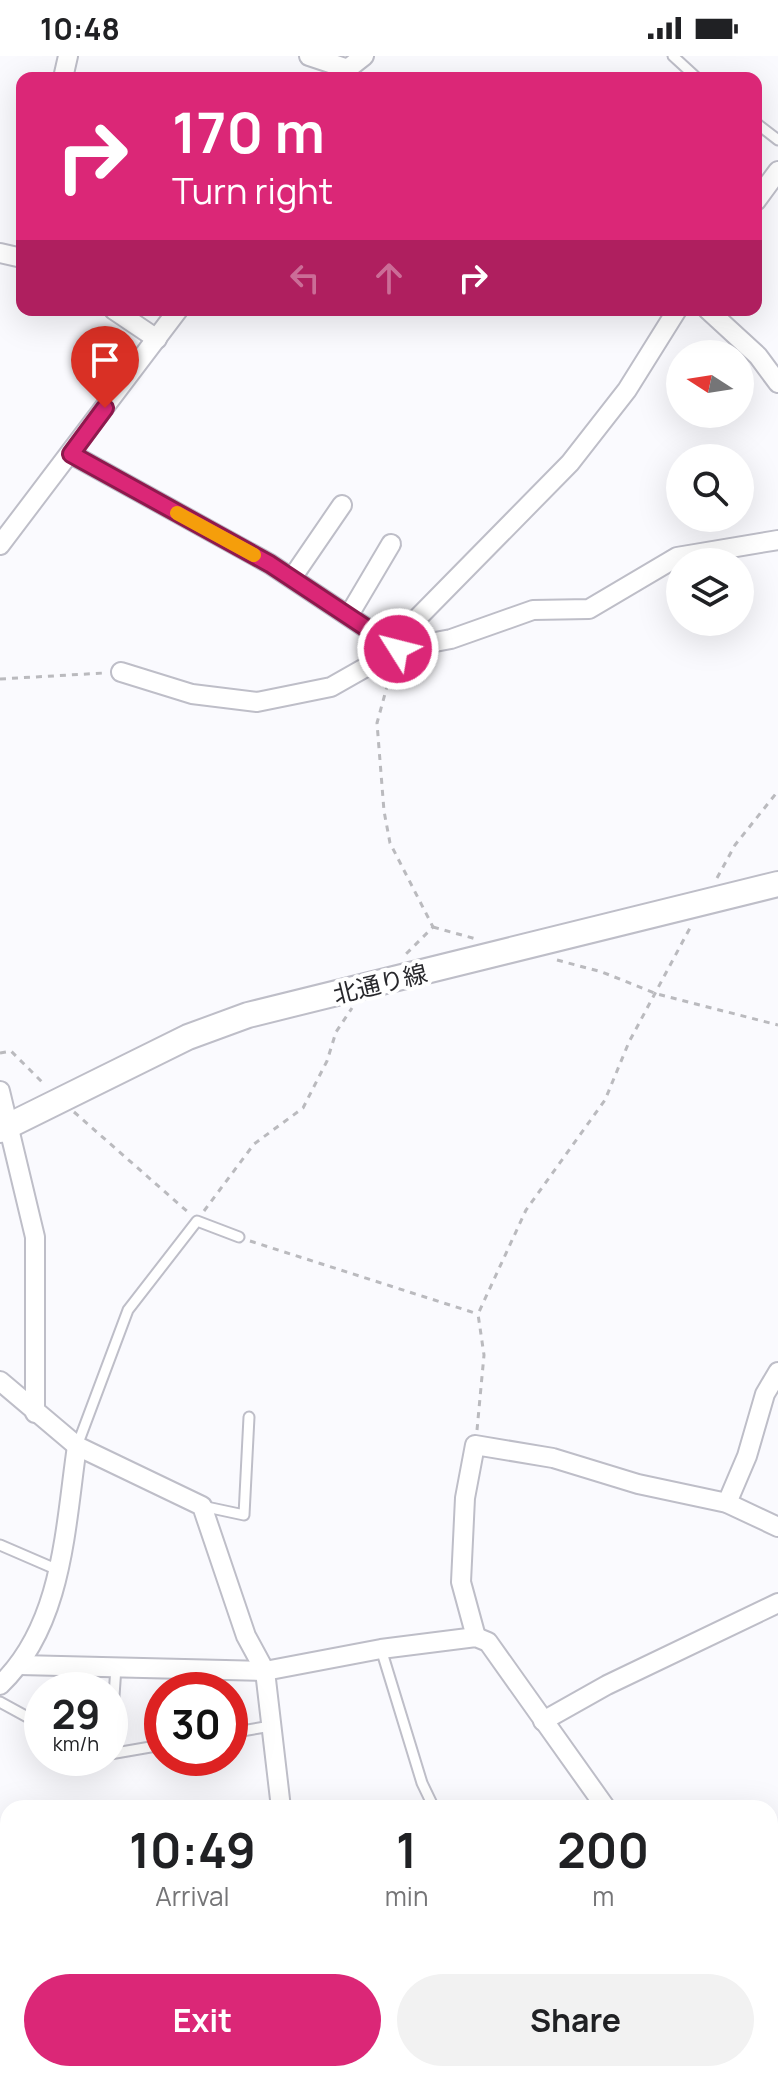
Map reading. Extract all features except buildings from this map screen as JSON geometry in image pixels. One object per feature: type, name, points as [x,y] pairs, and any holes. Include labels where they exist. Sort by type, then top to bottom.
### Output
[{"type":"street","points":[[309,56],[340,72]]},
{"type":"street","points":[[343,72],[364,56]]},
{"type":"street","points":[[762,193],[778,171]]},
{"type":"street","points":[[123,316],[157,339]]},
{"type":"street","points":[[0,545],[8,522],[71,454],[174,316]]},
{"type":"street","points":[[121,672],[192,694],[257,702],[331,687],[395,646],[570,463],[627,390],[673,316]]},
{"type":"street","points":[[715,316],[777,378]]},
{"type":"street","points":[[71,454],[292,578],[395,646],[451,639],[533,610],[589,609],[677,557],[778,540]]},
{"type":"street","points":[[292,578],[342,505]]},
{"type":"street","points":[[349,615],[391,544]]},
{"type":"street","name":"北通り線","points":[[4,1127],[58,1098],[203,1031],[248,1015],[778,884]]},
{"type":"street","points":[[0,1091],[4,1127],[35,1237],[35,1413]]},
{"type":"street","points":[[727,1503],[747,1456],[765,1394],[778,1372]]},
{"type":"street","points":[[0,1381],[77,1446],[202,1506],[246,1636],[265,1671],[280,1800]]},
{"type":"street","points":[[476,1637],[461,1582],[465,1498],[475,1445],[553,1458],[638,1484],[727,1503],[778,1527]]},
{"type":"street","points":[[0,1685],[20,1665],[49,1610],[77,1446]]},
{"type":"street","points":[[543,1721],[607,1685],[778,1603]]},
{"type":"street","points":[[20,1665],[265,1671],[381,1649],[476,1637],[488,1642],[600,1800]]},
{"type":"lane","points":[[673,56],[690,72]]},
{"type":"lane","points":[[762,128],[778,140]]},
{"type":"lane","points":[[77,1446],[128,1310],[197,1221],[239,1237]]},
{"type":"lane","points":[[202,1506],[244,1515],[249,1417]]},
{"type":"lane","points":[[0,1545],[58,1570]]},
{"type":"lane","points":[[381,1649],[422,1783],[430,1800]]},
{"type":"lane","points":[[116,1667],[110,1754],[144,1748]]},
{"type":"lane","points":[[0,1702],[24,1715]]},
{"type":"lane","points":[[248,1730],[271,1726]]},
{"type":"path","points":[[395,646],[377,723],[384,811],[390,843],[433,927],[516,949]]},
{"type":"path","points":[[0,679],[121,672]]},
{"type":"path","points":[[475,1445],[484,1355],[478,1314],[526,1210],[605,1100],[629,1042],[735,845],[778,791]]},
{"type":"path","points":[[396,961],[433,927]]},
{"type":"path","points":[[545,957],[602,972],[657,994],[778,1025]]},
{"type":"path","points":[[0,1053],[11,1051],[58,1098],[197,1221],[254,1144],[303,1108],[327,1061],[336,1032],[368,986]]},
{"type":"path","points":[[239,1237],[478,1314]]},
{"type":"slow traffic","points":[[177,513],[254,555]]},
{"type":"route","points":[[105,408],[71,454],[270,564],[398,649]]}]
